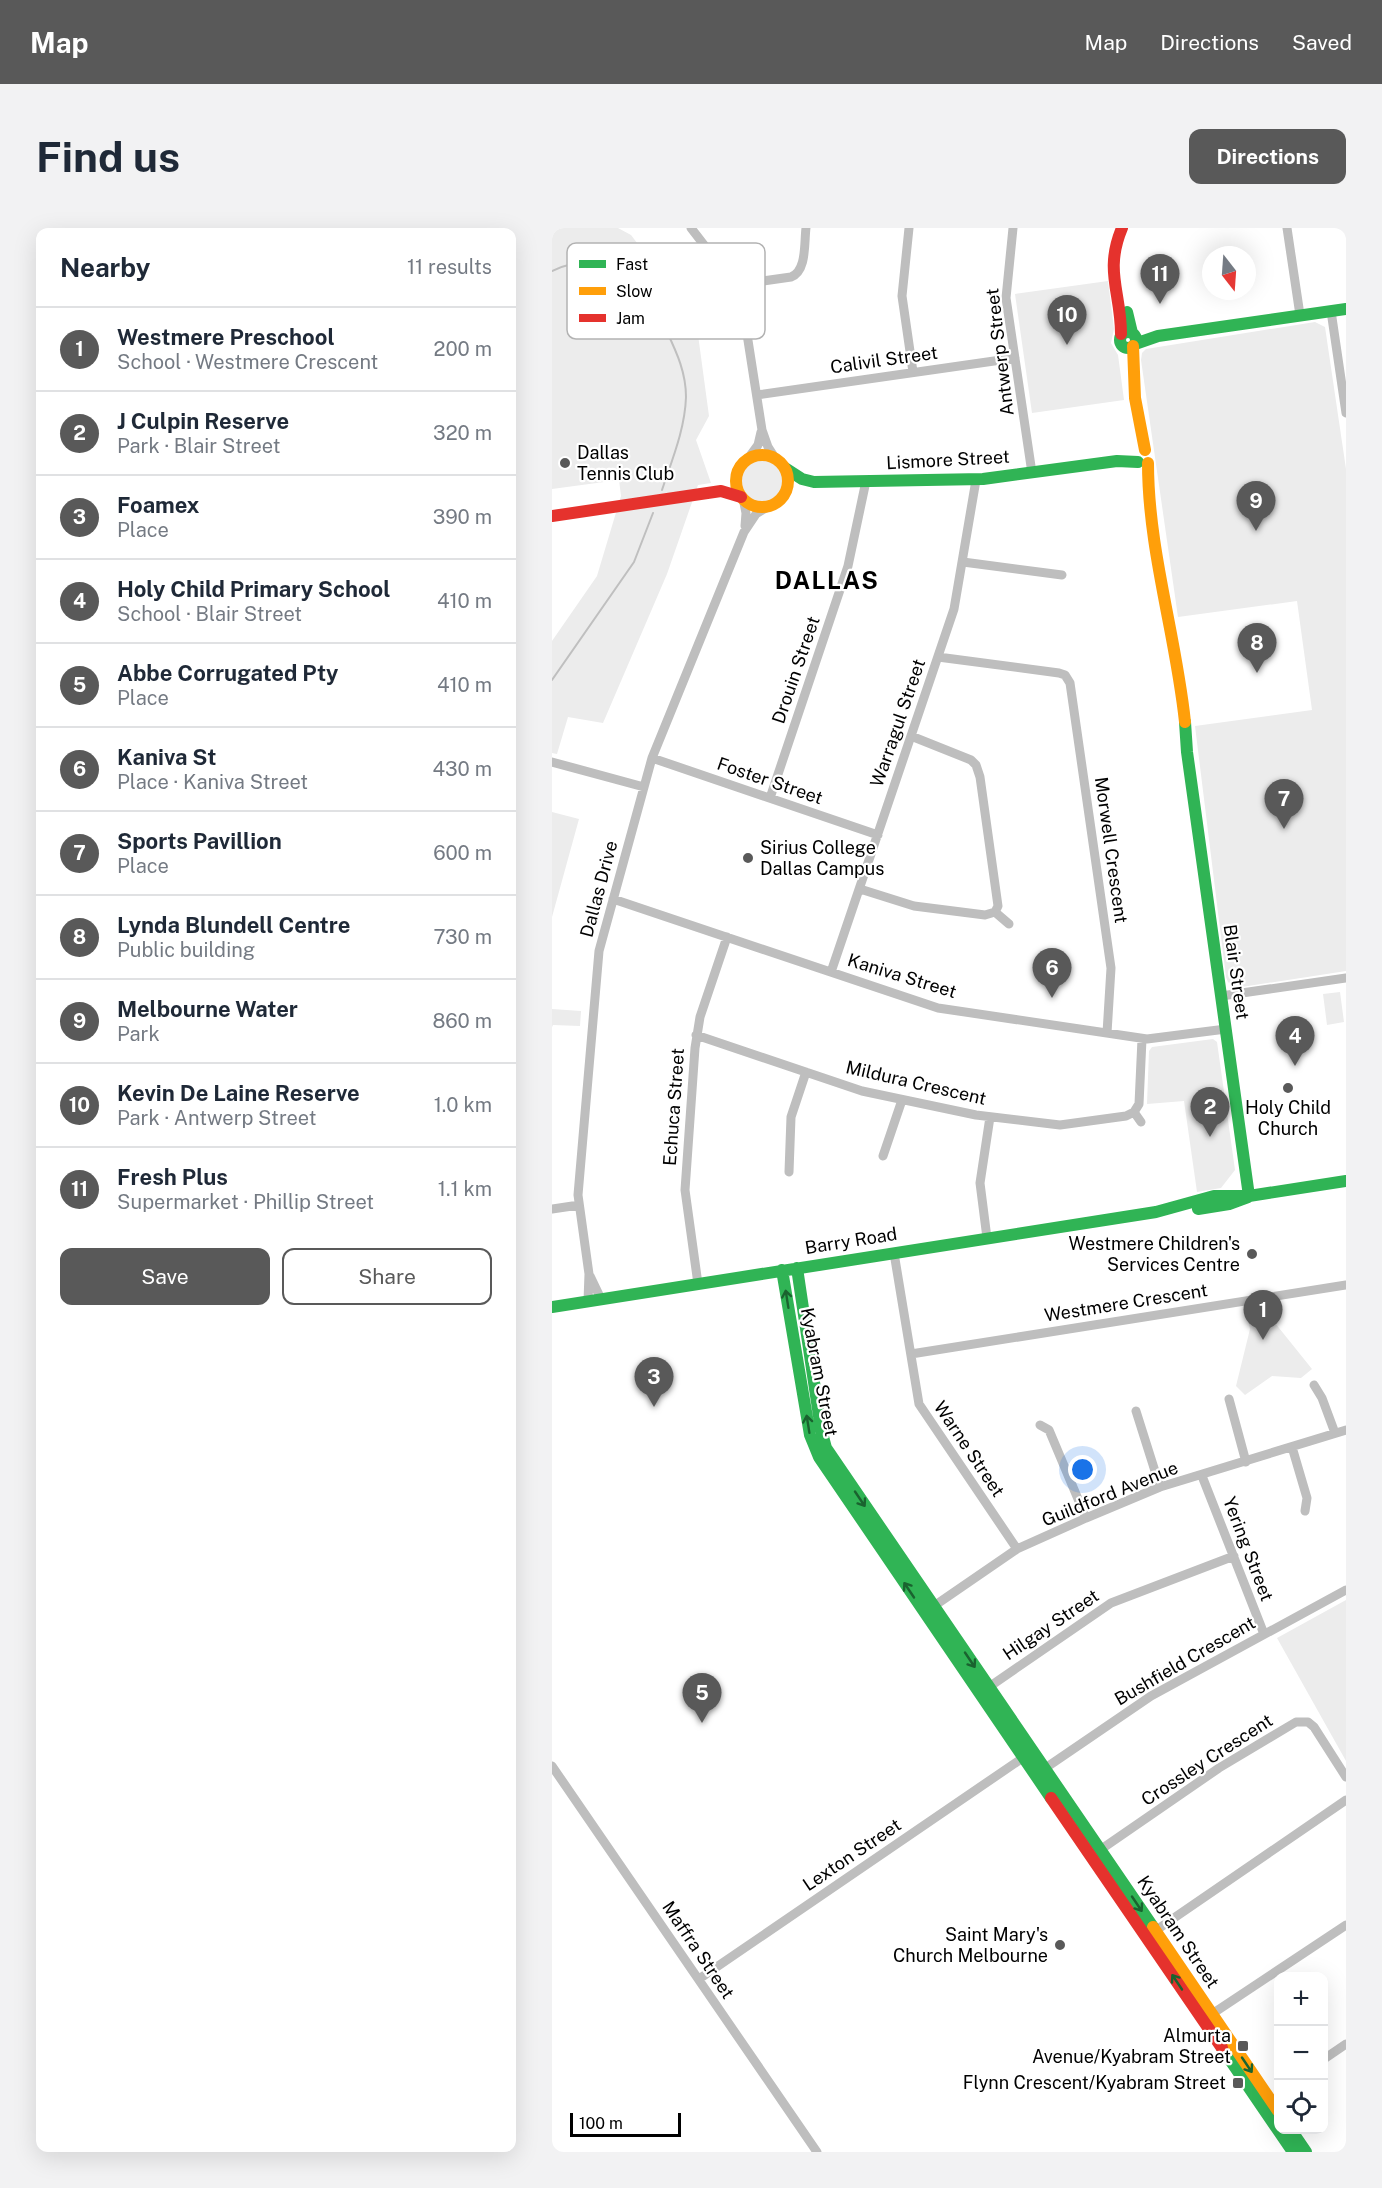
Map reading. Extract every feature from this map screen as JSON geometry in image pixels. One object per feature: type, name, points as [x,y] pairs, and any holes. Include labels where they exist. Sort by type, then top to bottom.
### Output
[{"type":"street","points":[[691,228],[703,243]]},
{"type":"street","points":[[765,281],[797,274],[801,267],[806,228]]},
{"type":"street","points":[[909,228],[902,296],[913,372]]},
{"type":"street","name":"Antwerp Street","points":[[1013,228],[1006,292],[1032,473]]},
{"type":"street","points":[[1287,228],[1300,315]]},
{"type":"street","name":"Blair Street","points":[[1122,229],[1121,266],[1141,433],[1141,457],[1148,481],[1167,618],[1168,648],[1180,726],[1187,752],[1249,1196]]},
{"type":"street","points":[[1130,340],[1346,309]]},
{"type":"street","points":[[1331,311],[1346,412]]},
{"type":"street","points":[[552,516],[701,493],[728,491],[753,505],[769,506],[776,502],[785,493],[788,482],[785,468],[775,458],[762,430],[749,339]]},
{"type":"street","name":"Calivil Street","points":[[757,395],[1015,358]]},
{"type":"street","points":[[701,493],[726,484],[737,473],[758,445],[762,430]]},
{"type":"street","points":[[747,460],[757,455],[775,458]]},
{"type":"street","name":"Lismore Street","points":[[785,493],[801,484],[814,482],[976,480],[1141,457]]},
{"type":"street","name":"Lismore Street","points":[[785,468],[802,479],[814,482]]},
{"type":"street","points":[[737,473],[736,485],[742,497]]},
{"type":"street","name":"Warragul Street","points":[[831,972],[954,609],[976,480]]},
{"type":"street","name":"Drouin Street","points":[[770,798],[848,566],[866,481]]},
{"type":"street","name":"Dallas Drive","points":[[742,497],[746,513],[744,531]]},
{"type":"street","name":"Dallas Drive","points":[[588,1301],[589,1274],[579,1205],[597,958],[651,758],[744,531],[756,514],[769,506]]},
{"type":"street","points":[[963,562],[1062,575]]},
{"type":"street","name":"Morwell Crescent","points":[[938,657],[1066,670],[1071,686],[1111,968],[1107,1033]]},
{"type":"street","points":[[911,736],[964,757],[976,765],[980,777],[998,902],[995,912]]},
{"type":"street","points":[[976,765],[985,757]]},
{"type":"street","name":"Foster Street","points":[[651,758],[878,835]]},
{"type":"street","points":[[552,762],[644,787]]},
{"type":"street","points":[[860,889],[914,906],[985,915],[995,912]]},
{"type":"street","name":"Kaniva Street","points":[[613,899],[938,1008],[1142,1039],[1226,1029]]},
{"type":"street","points":[[995,912],[1009,924]]},
{"type":"street","name":"Echuca Street","points":[[698,1284],[685,1190],[696,1035],[728,937]]},
{"type":"street","points":[[1221,996],[1346,978]]},
{"type":"street","name":"Mildura Crescent","points":[[696,1035],[862,1091],[990,1117],[1065,1125],[1126,1116],[1134,1112]]},
{"type":"street","points":[[1141,1122],[1134,1112],[1139,1104],[1142,1039]]},
{"type":"street","points":[[789,1172],[791,1117],[806,1072]]},
{"type":"street","points":[[883,1156],[902,1100]]},
{"type":"street","points":[[987,1238],[980,1189],[990,1117]]},
{"type":"street","name":"Barry Road","points":[[552,1307],[1156,1212],[1185,1203],[1233,1194],[1249,1196],[1346,1181]]},
{"type":"street","points":[[552,1209],[579,1205]]},
{"type":"street","name":"Warne Street","points":[[894,1253],[919,1404],[1017,1549]]},
{"type":"street","name":"Kyabram Street","points":[[797,1268],[822,1436],[836,1473]]},
{"type":"street","name":"Kyabram Street","points":[[782,1270],[810,1435],[819,1457],[836,1473],[929,1609],[1023,1757],[1039,1770],[1100,1850],[1110,1874],[1227,2056],[1268,2096]]},
{"type":"street","name":"Dallas Drive","points":[[589,1274],[601,1299]]},
{"type":"street","name":"Westmere Crescent","points":[[911,1354],[1346,1285]]},
{"type":"street","points":[[1314,1385],[1322,1398],[1335,1433]]},
{"type":"street","points":[[1229,1399],[1246,1462]]},
{"type":"street","points":[[1136,1411],[1160,1487]]},
{"type":"street","points":[[1040,1425],[1049,1430],[1086,1518]]},
{"type":"street","name":"Guildford Avenue","points":[[929,1609],[1017,1549],[1086,1518],[1160,1487],[1346,1430]]},
{"type":"street","points":[[1292,1447],[1307,1498],[1305,1511]]},
{"type":"street","name":"Yering Street","points":[[1202,1476],[1264,1634]]},
{"type":"street","name":"Hilgay Street","points":[[989,1687],[1111,1603],[1234,1556]]},
{"type":"street","name":"Bushfield Crescent","points":[[1039,1770],[1151,1696],[1346,1590]]},
{"type":"street","name":"Kyabram Street","points":[[929,1609],[989,1687],[1065,1818],[1155,1931],[1268,2096],[1293,2152]]},
{"type":"street","name":"Crossley Crescent","points":[[1100,1850],[1219,1768],[1296,1722],[1308,1722],[1314,1727],[1346,1777]]},
{"type":"street","name":"Lexton Street","points":[[699,1979],[1023,1757]]},
{"type":"street","name":"Maffra Street","points":[[552,1766],[817,2152]]},
{"type":"street","points":[[1155,1931],[1346,1800]]},
{"type":"street","points":[[1212,2014],[1346,1925]]},
{"type":"street","name":"Kyabram Street","points":[[1199,2013],[1204,2016],[1212,2014]]},
{"type":"street","name":"Kyabram Street","points":[[1212,2014],[1211,2024],[1227,2056]]},
{"type":"street","points":[[1328,2056],[1346,2044]]},
{"type":"street","points":[[1294,2134],[1306,2152]]},
{"type":"shaded area","points":[[552,228],[618,228],[631,235],[637,243],[567,243],[567,339],[699,339],[709,416],[696,440],[711,483],[698,485],[667,574],[603,723],[568,717],[557,754],[552,753],[552,641],[597,576],[621,496],[619,480],[552,489]]},
{"type":"shaded area","points":[[1108,281],[1114,329],[1111,343],[1118,355],[1124,400],[1032,413],[1015,294]]},
{"type":"shaded area","points":[[1315,322],[1325,327],[1346,469],[1346,971],[1235,988],[1226,977],[1195,726],[1312,710],[1297,601],[1178,617],[1141,360],[1142,353],[1146,349]]},
{"type":"shaded area","points":[[762,457],[778,464],[785,480],[778,496],[762,503],[746,496],[739,480],[746,464]]},
{"type":"shaded area","points":[[552,812],[579,819],[552,917]]},
{"type":"shaded area","points":[[1340,992],[1344,1022],[1327,1025],[1323,994]]},
{"type":"shaded area","points":[[552,1009],[581,1011],[580,1026],[553,1025],[552,1027]]},
{"type":"shaded area","points":[[1213,1039],[1217,1042],[1235,1170],[1221,1188],[1197,1192],[1184,1101],[1147,1104],[1149,1051],[1152,1047]]},
{"type":"shaded area","points":[[1269,1299],[1270,1305],[1263,1308],[1312,1369],[1301,1378],[1272,1376],[1245,1395],[1236,1386],[1250,1329],[1244,1303]]},
{"type":"shaded area","points":[[1346,1600],[1346,1761],[1277,1638]]},
{"type":"waterway","points":[[552,271],[567,265]]},
{"type":"waterway","points":[[662,490],[681,433],[686,397],[680,363],[670,339]]},
{"type":"waterway","points":[[552,680],[634,562],[653,513]]},
{"type":"traffic: fast","points":[[1135,344],[1158,336],[1346,309]]},
{"type":"traffic: fast","points":[[1127,312],[1132,333]]},
{"type":"traffic: fast","points":[[1125,332],[1131,332],[1136,340],[1134,346],[1125,348],[1120,343],[1120,337],[1125,332]]},
{"type":"traffic: fast","points":[[785,468],[802,479],[814,482],[983,479],[1117,461],[1138,462]]},
{"type":"traffic: fast","points":[[1185,722],[1187,752],[1249,1196]]},
{"type":"traffic: fast","points":[[552,1307],[1156,1212],[1214,1196],[1249,1196],[1346,1181]]},
{"type":"traffic: fast","points":[[1198,1209],[1229,1204],[1248,1197]]},
{"type":"traffic: fast","points":[[797,1268],[821,1429],[826,1448],[1153,1927]]},
{"type":"traffic: fast","points":[[782,1270],[810,1435],[819,1457],[1051,1798]]},
{"type":"traffic: fast","points":[[1222,2048],[1293,2152]]},
{"type":"traffic: fast","points":[[1294,2134],[1306,2152]]},
{"type":"traffic: slow","points":[[1133,346],[1135,398],[1145,450]]},
{"type":"traffic: slow","points":[[762,455],[776,459],[784,467],[788,481],[784,495],[776,503],[762,507],[748,503],[740,495],[736,481],[740,467],[748,459],[762,455]]},
{"type":"traffic: slow","points":[[1148,463],[1149,496],[1157,560],[1185,722]]},
{"type":"traffic: slow","points":[[1153,1927],[1274,2105]]},
{"type":"traffic: jam","points":[[1121,334],[1114,257],[1122,228]]},
{"type":"traffic: jam","points":[[552,516],[721,491],[741,497]]},
{"type":"traffic: jam","points":[[1051,1798],[1222,2048]]},
{"type":"place","name":"Fresh Plus","points":[[1160,304]]},
{"type":"place","name":"Kevin De Laine Reserve","points":[[1067,345]]},
{"type":"place","name":"Dallas Tennis Club","points":[[565,463]]},
{"type":"place","name":"Melbourne Water","points":[[1256,531]]},
{"type":"place","name":"Lynda Blundell Centre","points":[[1257,673]]},
{"type":"place","name":"Sports Pavillion","points":[[1284,829]]},
{"type":"place","name":"Sirius College Dallas Campus","points":[[748,858]]},
{"type":"place","name":"Kaniva St","points":[[1052,998]]},
{"type":"place","name":"Holy Child Primary School","points":[[1295,1066]]},
{"type":"place","name":"Holy Child Church","points":[[1288,1088]]},
{"type":"place","name":"J Culpin Reserve","points":[[1210,1137]]},
{"type":"place","name":"Westmere Children's Services Centre","points":[[1252,1254]]},
{"type":"place","name":"Westmere Preschool","points":[[1263,1340]]},
{"type":"place","name":"Foamex","points":[[654,1407]]},
{"type":"place","name":"Abbe Corrugated Pty","points":[[702,1723]]},
{"type":"place","name":"Saint Mary's Church Melbourne","points":[[1060,1945]]},
{"type":"place","name":"Almurta Avenue/Kyabram Street","points":[[1243,2046]]},
{"type":"place","name":"Flynn Crescent/Kyabram Street","points":[[1238,2083]]},
{"type":"district","name":"DALLAS","points":[[827,581]]}]
